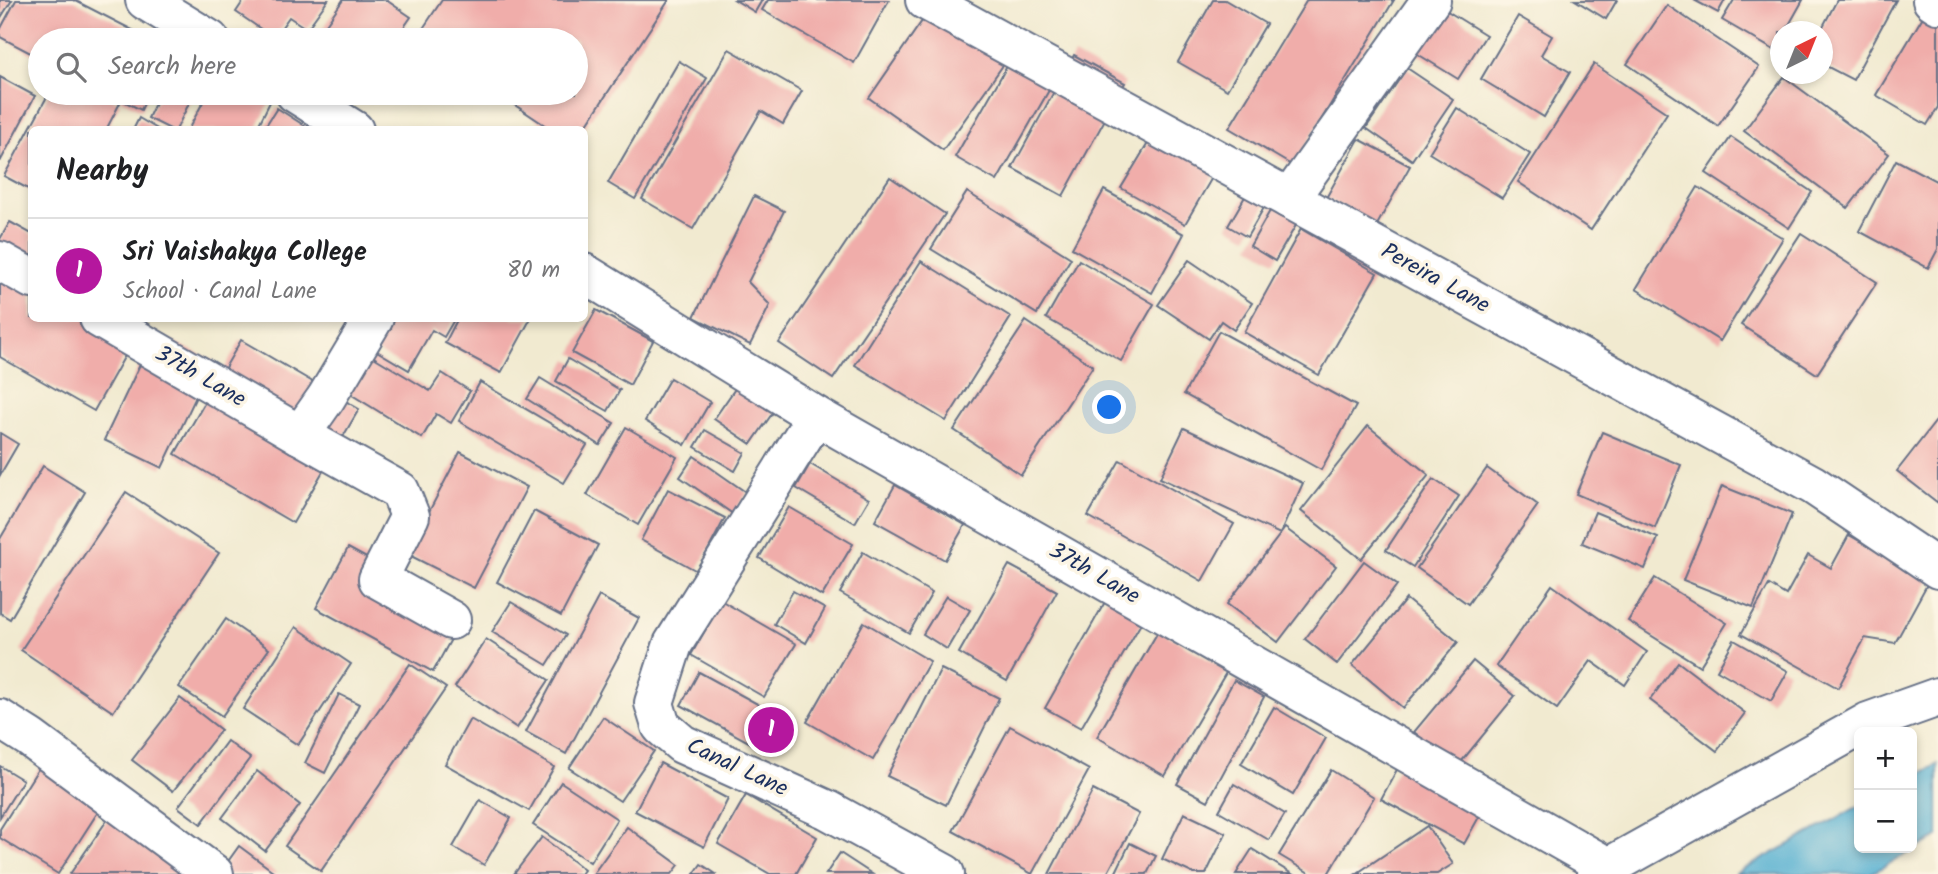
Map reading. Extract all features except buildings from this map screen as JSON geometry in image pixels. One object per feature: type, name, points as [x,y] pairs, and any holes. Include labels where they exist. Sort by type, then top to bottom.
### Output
[{"type":"street","points":[[145,0],[190,28]]},
{"type":"street","name":"Pereira Lane","points":[[925,0],[1813,485],[1938,569]]},
{"type":"street","points":[[1289,199],[1431,0]]},
{"type":"street","points":[[1932,0],[1938,4]]},
{"type":"street","points":[[314,105],[348,126]]},
{"type":"street","points":[[0,261],[28,277]]},
{"type":"street","name":"37th Lane","points":[[588,274],[816,415],[1602,870]]},
{"type":"street","name":"37th Lane","points":[[106,322],[400,491],[410,516],[378,579],[451,620]]},
{"type":"street","points":[[300,435],[326,398],[372,322]]},
{"type":"street","name":"Canal Lane","points":[[816,415],[673,644],[654,703],[661,726],[682,744],[828,810],[945,874]]},
{"type":"street","points":[[1602,870],[1868,722],[1938,697]]},
{"type":"street","points":[[0,719],[30,738],[214,874]]},
{"type":"water","points":[[1938,764],[1938,837],[1917,848],[1917,790],[1917,775]]},
{"type":"water","points":[[1854,809],[1854,853],[1909,853],[1870,874],[1735,874]]},
{"type":"place","name":"Sri Vaishakya College","points":[[771,730]]}]
